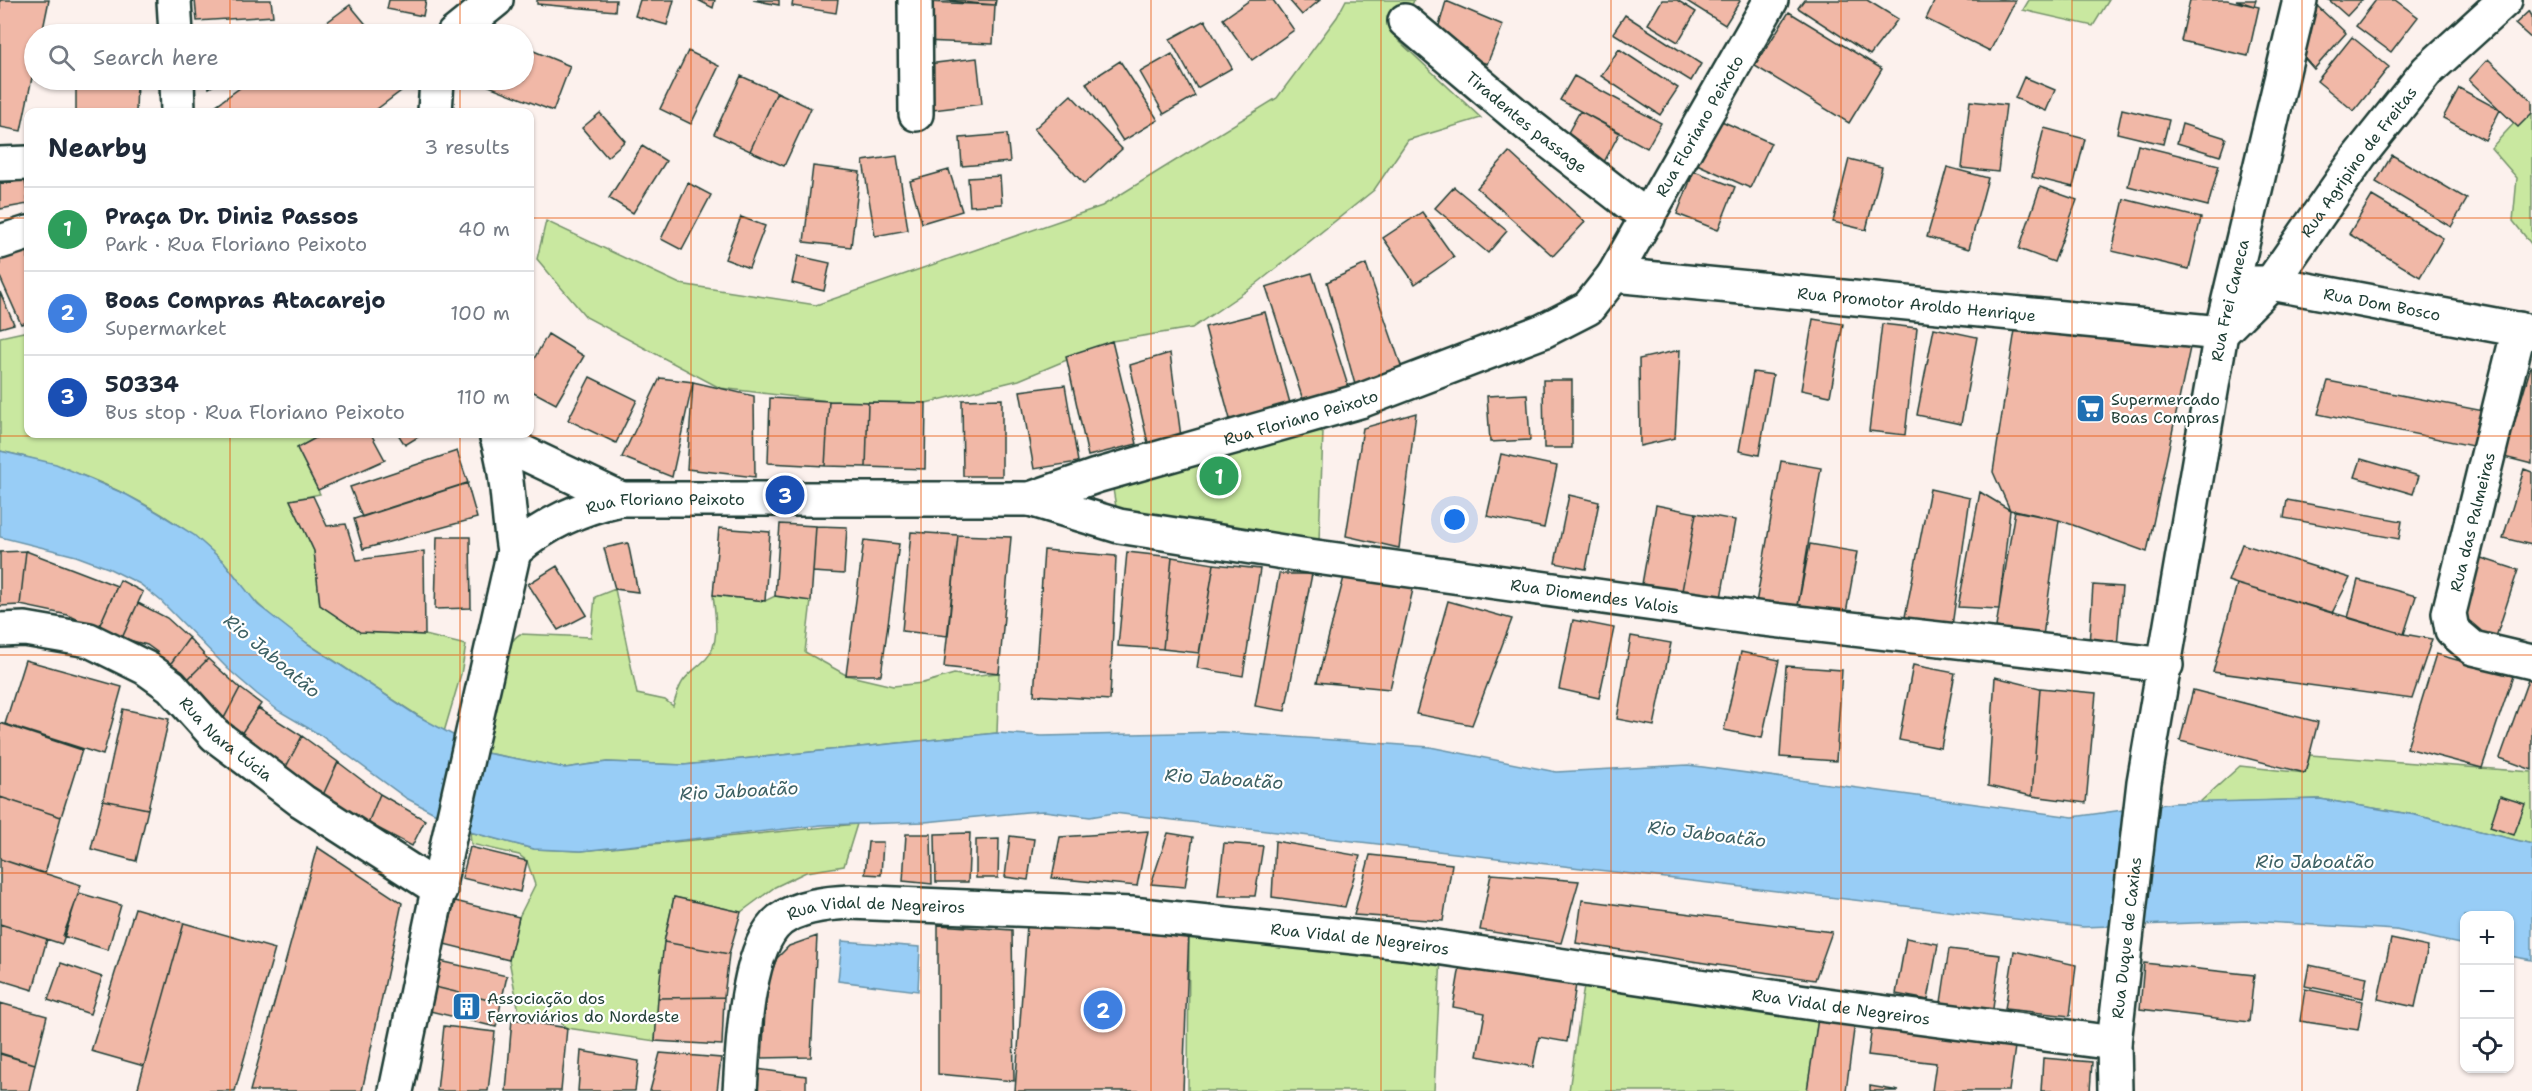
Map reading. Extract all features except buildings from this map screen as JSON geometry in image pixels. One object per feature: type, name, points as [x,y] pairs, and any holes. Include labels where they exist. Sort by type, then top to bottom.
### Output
[{"type":"street","points":[[174,0],[175,24]]},
{"type":"street","points":[[466,24],[496,0]]},
{"type":"street","points":[[915,0],[916,114]]},
{"type":"street","name":"Rua Floriano Peixoto","points":[[514,551],[557,520],[588,506],[621,499],[1030,499],[1096,476],[1360,401],[1533,335],[1588,308],[1614,275],[1771,0]]},
{"type":"street","name":"Rua Frei Caneca","points":[[2144,782],[2166,665],[2221,333],[2300,0]]},
{"type":"street","name":"Rua Agripino de Freitas","points":[[2221,333],[2271,283],[2360,155],[2427,71],[2505,0]]},
{"type":"street","name":"Tiradentes passage","points":[[1405,21],[1527,124],[1648,218]]},
{"type":"street","points":[[177,90],[178,108]]},
{"type":"street","points":[[435,108],[436,90]]},
{"type":"street","points":[[0,164],[24,163]]},
{"type":"street","points":[[0,242],[24,234]]},
{"type":"street","name":"Rua Promotor Aroldo Henrique","points":[[1614,275],[2221,333]]},
{"type":"street","name":"Rua Dom Bosco","points":[[2232,282],[2271,283],[2525,330]]},
{"type":"street","name":"Rua das Palmeiras","points":[[2525,330],[2450,613],[2452,630],[2473,648],[2532,662]]},
{"type":"street","points":[[396,1091],[440,890],[447,847],[514,551],[509,524],[505,460],[498,438]]},
{"type":"street","points":[[503,438],[524,453],[621,499]]},
{"type":"street","name":"Rua Diomendes Valois","points":[[1030,499],[1119,526],[1302,555],[1747,617],[2166,665]]},
{"type":"street","name":"Rua Nara Lúcia","points":[[0,630],[25,630],[89,640],[146,668],[171,686],[215,735],[302,801],[440,890]]},
{"type":"street","name":"Rua Duque de Caxias","points":[[2115,1091],[2114,1044],[2144,782]]},
{"type":"street","name":"Rua Vidal de Negreiros","points":[[740,1091],[745,1019],[752,981],[764,942],[780,920],[808,908],[840,902],[1131,914],[1403,942],[1826,1005],[2114,1044]]},
{"type":"green space","points":[[1346,0],[1414,0],[1398,40],[1481,118],[1408,140],[1374,190],[1255,285],[1192,328],[1112,341],[1019,380],[926,403],[829,401],[720,388],[586,317],[537,259],[546,221],[680,284],[816,305],[1102,206],[1277,98],[1337,17]]},
{"type":"green space","points":[[2029,0],[2109,0],[2093,26],[2023,10]]},
{"type":"green space","points":[[2532,104],[2532,245],[2513,221],[2517,178],[2491,148]]},
{"type":"green space","points":[[24,332],[24,438],[316,438],[297,448],[320,494],[290,500],[314,551],[320,605],[360,632],[425,635],[466,645],[461,674],[444,732],[279,622],[255,601],[222,560],[173,522],[146,505],[90,478],[30,458],[0,451],[0,337]]},
{"type":"green space","points":[[1298,426],[1323,432],[1319,542],[1118,519],[1113,489],[1119,464]]},
{"type":"green space","points":[[615,589],[637,694],[665,700],[673,706],[682,683],[706,659],[714,645],[716,619],[713,595],[765,601],[775,596],[811,601],[805,652],[846,675],[893,686],[923,683],[954,674],[967,676],[999,673],[997,733],[684,765],[607,762],[565,768],[486,753],[496,688],[505,655],[512,642],[520,634],[591,637],[595,597]]},
{"type":"green space","points":[[2310,755],[2532,772],[2532,844],[2415,815],[2320,799],[2199,803],[2240,766],[2305,773]]},
{"type":"green space","points":[[857,824],[844,866],[806,872],[775,887],[741,912],[674,897],[664,942],[655,1041],[567,1028],[557,1020],[519,1012],[509,960],[519,917],[535,885],[527,861],[519,855],[471,844],[470,832],[534,849],[581,851]]},
{"type":"green space","points":[[1189,929],[1441,957],[1434,1091],[1188,1091]]},
{"type":"green space","points":[[1585,978],[1819,1012],[1807,1091],[1569,1091]]},
{"type":"water","name":"Rio Jaboatão","points":[[0,451],[56,464],[127,495],[194,535],[224,562],[258,605],[308,644],[416,715],[486,753],[565,768],[607,762],[684,765],[997,733],[1042,736],[1222,732],[1430,747],[1556,772],[1688,765],[2073,817],[2173,803],[2320,799],[2415,815],[2532,844],[2532,960],[2514,957],[2514,911],[2460,911],[2460,944],[2396,930],[2249,921],[2083,927],[1114,813],[1090,817],[1044,811],[1027,812],[925,822],[822,825],[581,851],[534,849],[470,832],[406,798],[320,735],[279,711],[257,694],[228,669],[161,601],[140,584],[108,568],[76,556],[0,537]]},
{"type":"water","points":[[842,941],[920,947],[918,991],[838,981]]},
{"type":"place","name":"Supermercado Boas Compras","points":[[2090,408]]},
{"type":"place","name":"Praça Dr. Diniz Passos","points":[[1219,476]]},
{"type":"place","name":"50334","points":[[785,495]]},
{"type":"place","name":"Associação dos Ferroviários do Nordeste","points":[[466,1007]]},
{"type":"place","name":"Boas Compras Atacarejo","points":[[1103,1010]]}]
